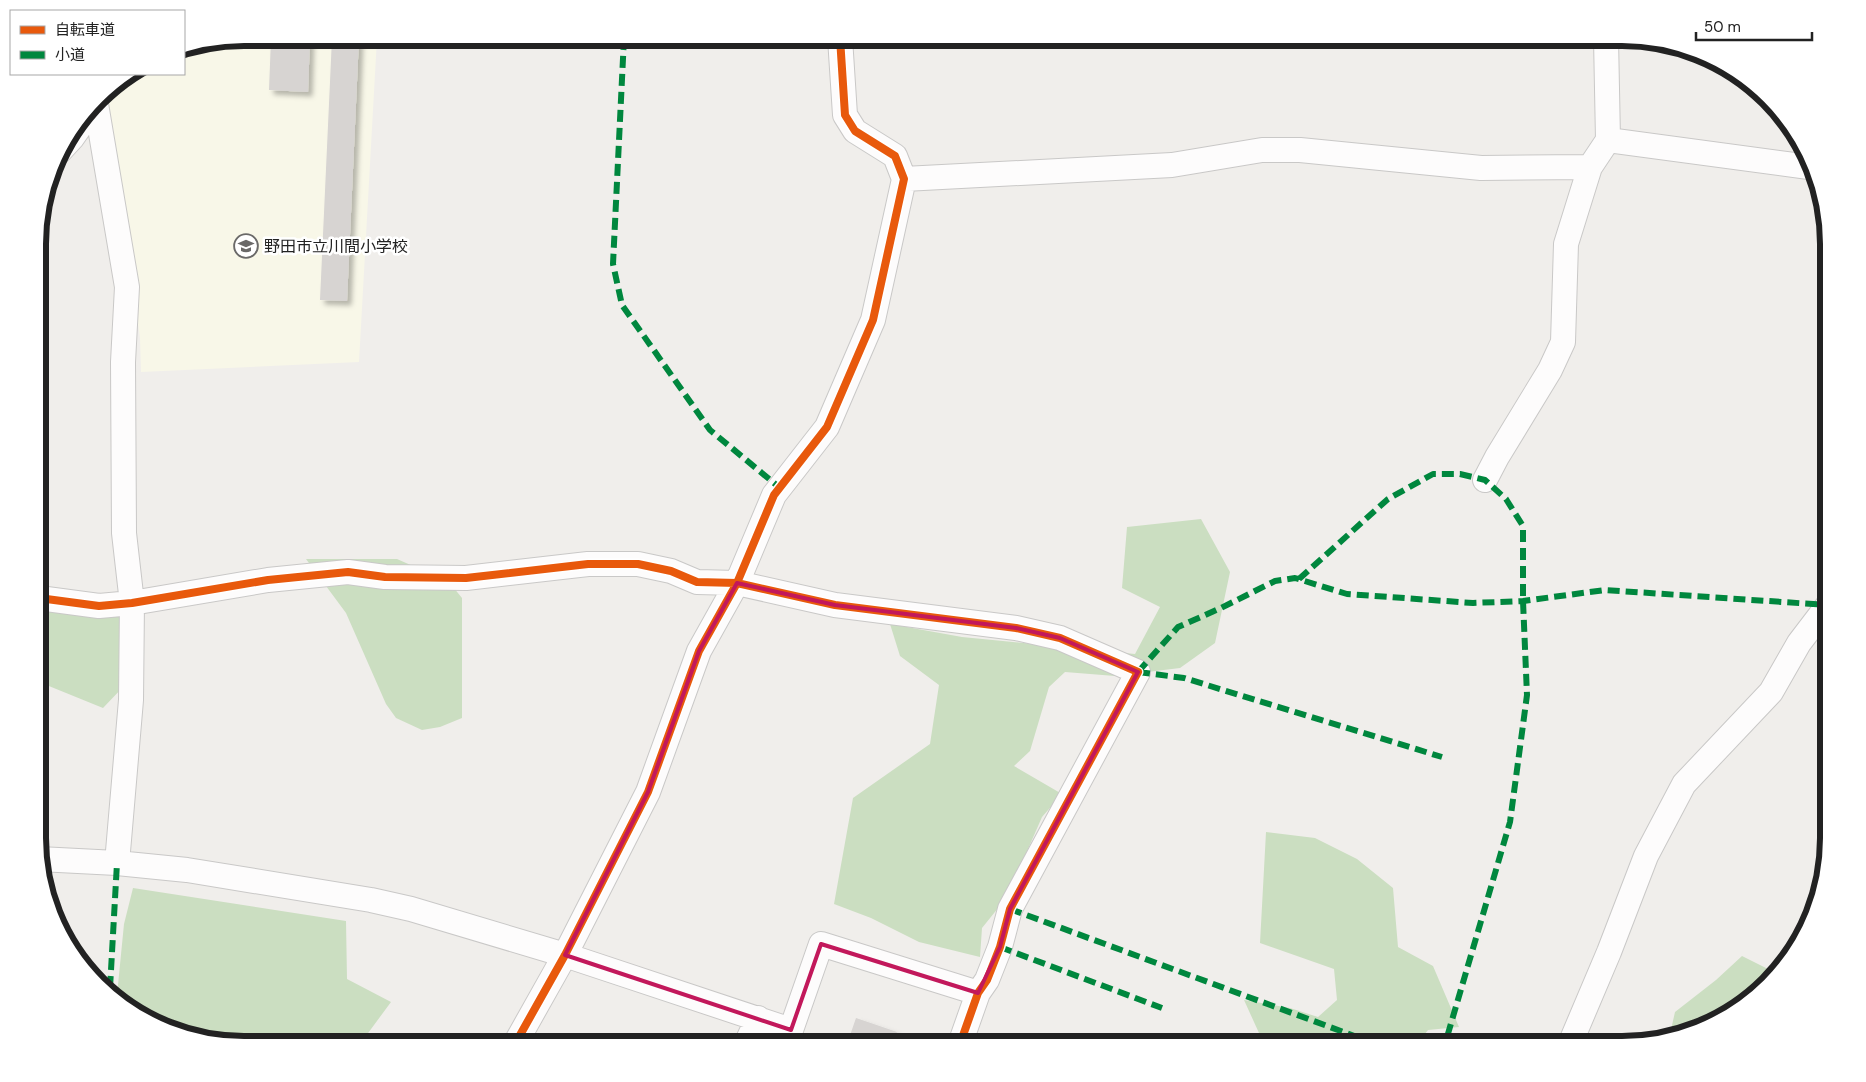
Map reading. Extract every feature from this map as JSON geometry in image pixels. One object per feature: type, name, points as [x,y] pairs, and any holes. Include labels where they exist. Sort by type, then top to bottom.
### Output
[{"type":"street","points":[[520,1036],[565,956],[648,792],[699,651],[737,584],[774,496],[826,427],[873,320],[904,179],[895,156],[855,131],[845,115],[841,46]]},
{"type":"street","points":[[1485,480],[1497,456],[1550,370],[1563,342],[1566,244],[1590,167],[1608,140],[1606,46]]},
{"type":"street","points":[[97,111],[127,287],[123,362],[124,533],[132,603],[131,700],[117,863]]},
{"type":"street","points":[[1608,140],[1804,166]]},
{"type":"street","points":[[904,179],[1172,165],[1262,150],[1300,150],[1481,168],[1590,167]]},
{"type":"street","points":[[46,599],[99,606],[132,603],[268,580],[348,572],[385,577],[466,578],[588,564],[638,564],[671,571],[697,582],[737,584],[835,605],[1016,628],[1060,638],[1138,672],[1010,909],[1000,947],[988,980],[978,993],[963,1036]]},
{"type":"street","points":[[1573,1036],[1609,952],[1646,856],[1684,784],[1771,692],[1799,643],[1820,615]]},
{"type":"street","points":[[48,859],[117,863],[187,870],[371,900],[410,909],[565,956],[791,1030],[821,944],[978,993]]},
{"type":"street","points":[[750,1036],[758,1018]]},
{"type":"highlighted area","points":[[737,583],[835,605],[1016,628],[1060,638],[1138,672],[1010,909],[1000,947],[978,993],[821,944],[791,1030],[565,955],[648,792],[699,651]]},
{"type":"shaded area","name":"野田市立川間小学校","points":[[244,46],[377,46],[359,362],[141,372],[140,338],[107,101],[142,75],[185,75],[185,56],[206,50]]},
{"type":"green space","points":[[1201,519],[1230,572],[1215,643],[1180,668],[1115,676],[1065,672],[1049,687],[1030,751],[1014,766],[1062,794],[1042,817],[1007,897],[982,928],[980,957],[919,942],[871,918],[834,904],[853,798],[930,744],[939,685],[900,656],[890,624],[962,637],[1135,654],[1160,607],[1122,588],[1127,527]]},
{"type":"green space","points":[[306,559],[397,559],[449,582],[462,598],[462,718],[440,727],[422,730],[396,718],[386,704],[346,613]]},
{"type":"green space","points":[[46,598],[111,612],[138,629],[124,686],[103,708],[46,685]]},
{"type":"green space","points":[[1266,832],[1315,838],[1357,859],[1393,888],[1398,947],[1433,966],[1459,1027],[1428,1030],[1423,1036],[1260,1036],[1244,1000],[1290,1008],[1318,1017],[1337,1000],[1334,969],[1260,943]]},
{"type":"green space","points":[[133,888],[346,921],[347,979],[391,1002],[366,1036],[244,1036],[218,1034],[193,1029],[168,1021],[145,1009],[118,990],[124,924]]},
{"type":"green space","points":[[1742,956],[1769,970],[1752,987],[1721,1009],[1698,1021],[1671,1029],[1675,1012],[1716,980]]},
{"type":"building","points":[[271,46],[310,46],[308,92],[269,90]]},
{"type":"building","points":[[332,46],[359,46],[347,301],[320,300]]},
{"type":"building","points":[[856,1018],[897,1032],[896,1036],[850,1036]]},
{"type":"marked path","points":[[624,46],[613,264],[622,305],[710,430],[780,488]]},
{"type":"marked path","points":[[1299,579],[1388,499],[1433,474],[1460,474],[1485,480],[1506,499],[1523,526],[1523,601],[1527,695],[1510,822],[1447,1036]]},
{"type":"marked path","points":[[1138,672],[1178,627],[1275,581],[1295,578],[1347,594],[1473,603],[1523,601],[1605,590],[1820,605]]},
{"type":"marked path","points":[[1138,672],[1184,678],[1442,757]]},
{"type":"marked path","points":[[110,984],[117,863]]},
{"type":"marked path","points":[[1010,909],[1354,1036]]},
{"type":"marked path","points":[[1000,947],[1162,1008]]},
{"type":"cycle path","points":[[519,1036],[565,955],[648,792],[699,651],[737,583],[774,495],[827,427],[873,320],[904,179],[895,156],[855,131],[845,115],[841,46]]},
{"type":"cycle path","points":[[46,599],[99,606],[132,603],[268,580],[348,572],[385,577],[466,578],[588,564],[638,564],[671,571],[697,582],[737,583],[835,605],[1016,628],[1060,638],[1138,672],[1010,909],[1000,947],[987,980],[978,993],[963,1036]]},
{"type":"place","name":"野田市立川間小学校","points":[[246,246]]}]
